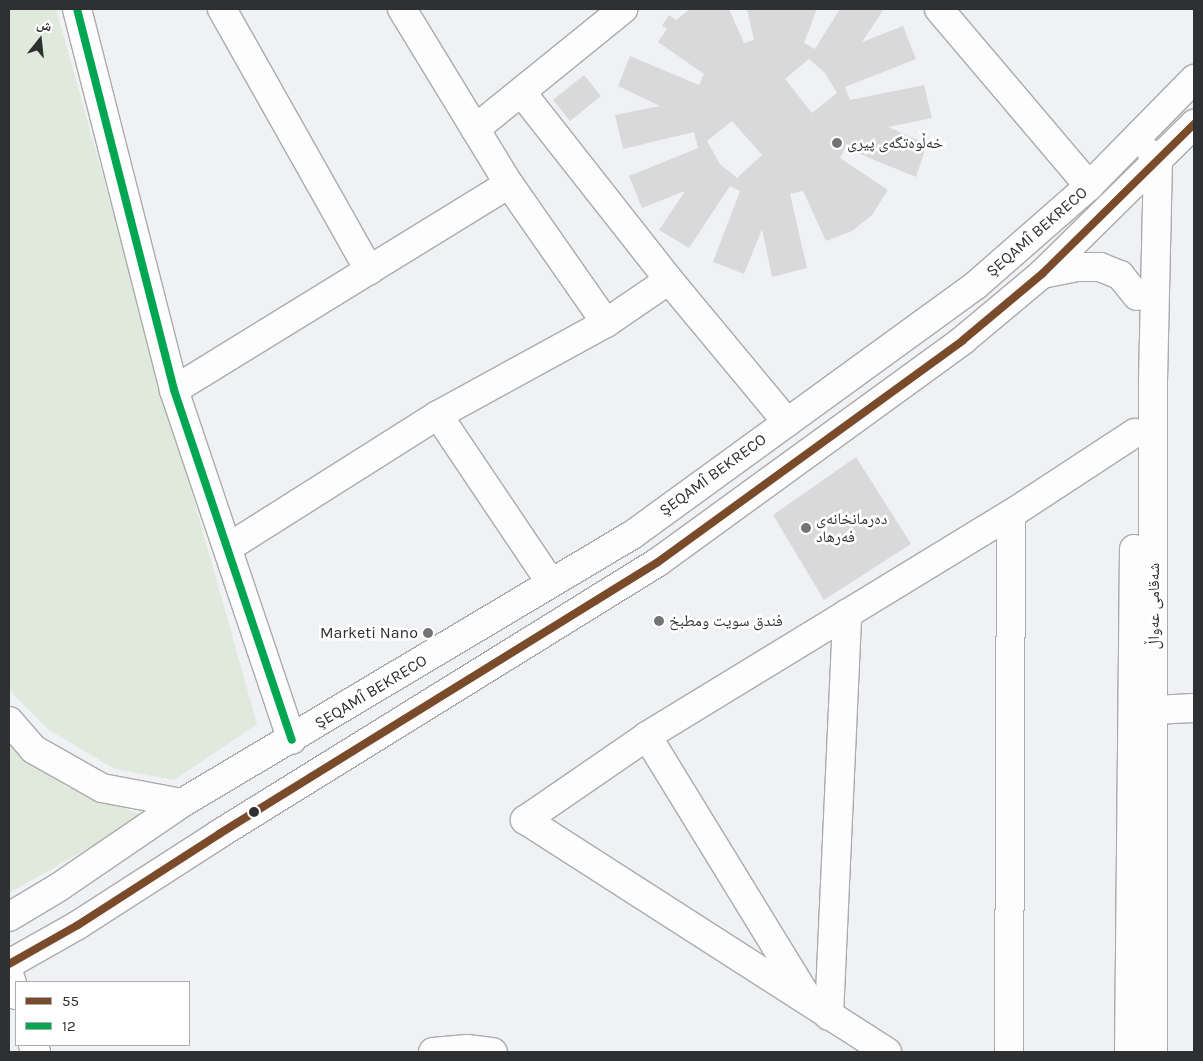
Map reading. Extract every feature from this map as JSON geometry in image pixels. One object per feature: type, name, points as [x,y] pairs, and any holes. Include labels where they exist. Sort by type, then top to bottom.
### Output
[{"type":"street","points":[[77,9],[174,390],[229,547],[292,740]]},
{"type":"street","points":[[222,9],[369,270]]},
{"type":"street","points":[[402,9],[509,184],[606,323]]},
{"type":"street","points":[[475,128],[522,93],[623,9]]},
{"type":"street","points":[[951,13],[1089,186]]},
{"type":"street","name":"ŞEQAMÎ BEKRECO","points":[[9,917],[59,887],[182,803],[292,740],[632,534],[976,285],[1118,159],[1194,79]]},
{"type":"street","points":[[522,93],[669,280],[786,422]]},
{"type":"street","points":[[9,964],[78,925],[227,828],[658,562],[890,396],[1042,274],[1139,181],[1194,124]]},
{"type":"street","points":[[1137,139],[1158,160]]},
{"type":"street","points":[[1118,159],[1139,181]]},
{"type":"street","name":"شەقامی عەواڵ","points":[[1153,1052],[1153,383],[1158,160]]},
{"type":"street","name":"شەقامی عەواڵ","points":[[1129,1052],[1139,181]]},
{"type":"street","points":[[174,390],[509,184]]},
{"type":"street","points":[[1063,208],[1086,232]]},
{"type":"street","points":[[1042,274],[1077,267],[1100,268],[1120,275],[1137,296]]},
{"type":"street","points":[[229,547],[438,415],[606,323],[669,280]]},
{"type":"street","points":[[438,415],[551,583]]},
{"type":"street","points":[[887,1052],[525,820],[648,736],[1011,514],[1135,433]]},
{"type":"street","points":[[1009,1052],[1011,514]]},
{"type":"street","points":[[829,1016],[848,613]]},
{"type":"street","points":[[1154,710],[1194,708]]},
{"type":"street","points":[[9,721],[33,748],[102,788],[182,803]]},
{"type":"street","points":[[648,736],[808,1000]]},
{"type":"street","points":[[59,887],[78,925]]},
{"type":"street","points":[[9,974],[15,992]]},
{"type":"street","points":[[436,1052],[467,1049],[493,1052]]},
{"type":"green space","points":[[9,9],[56,9],[257,724],[174,780],[115,769],[49,730],[9,690]]},
{"type":"green space","points":[[9,745],[65,786],[145,816],[9,893]]},
{"type":"building","name":"خەڵوەتگەی پیری","points":[[690,9],[729,9],[744,43],[754,40],[747,9],[817,9],[804,43],[815,49],[840,9],[884,9],[862,42],[903,26],[916,59],[845,87],[850,100],[924,85],[932,118],[888,127],[927,144],[916,177],[845,148],[840,158],[888,190],[872,215],[852,231],[826,241],[803,191],[790,194],[807,268],[772,277],[762,229],[744,274],[713,262],[740,191],[730,186],[689,248],[659,230],[685,191],[642,208],[629,176],[698,148],[694,132],[623,149],[615,115],[660,106],[618,86],[630,56],[699,85],[704,74],[658,42],[667,29],[662,26],[669,15],[676,20]],"holes":[[[809,59],[825,73],[837,93],[812,113],[785,79]],[[732,121],[762,155],[737,178],[720,164],[707,141]]]},
{"type":"building","points":[[584,75],[601,96],[570,121],[553,100]]},
{"type":"building","points":[[856,457],[911,544],[824,600],[773,515]]},
{"type":"transit line","name":"12","points":[[77,9],[174,390],[292,740]]},
{"type":"transit line","name":"55","points":[[9,964],[78,925],[219,834],[658,562],[963,340],[1042,274],[1194,124]]},
{"type":"place","name":"خەڵوەتگەی پیری","points":[[837,143]]},
{"type":"place","name":"دەرمانخانەی فەرھاد","points":[[806,528]]},
{"type":"place","name":"فندق سويت ومطبخ","points":[[659,621]]},
{"type":"place","name":"Marketi Nano","points":[[428,633]]}]
